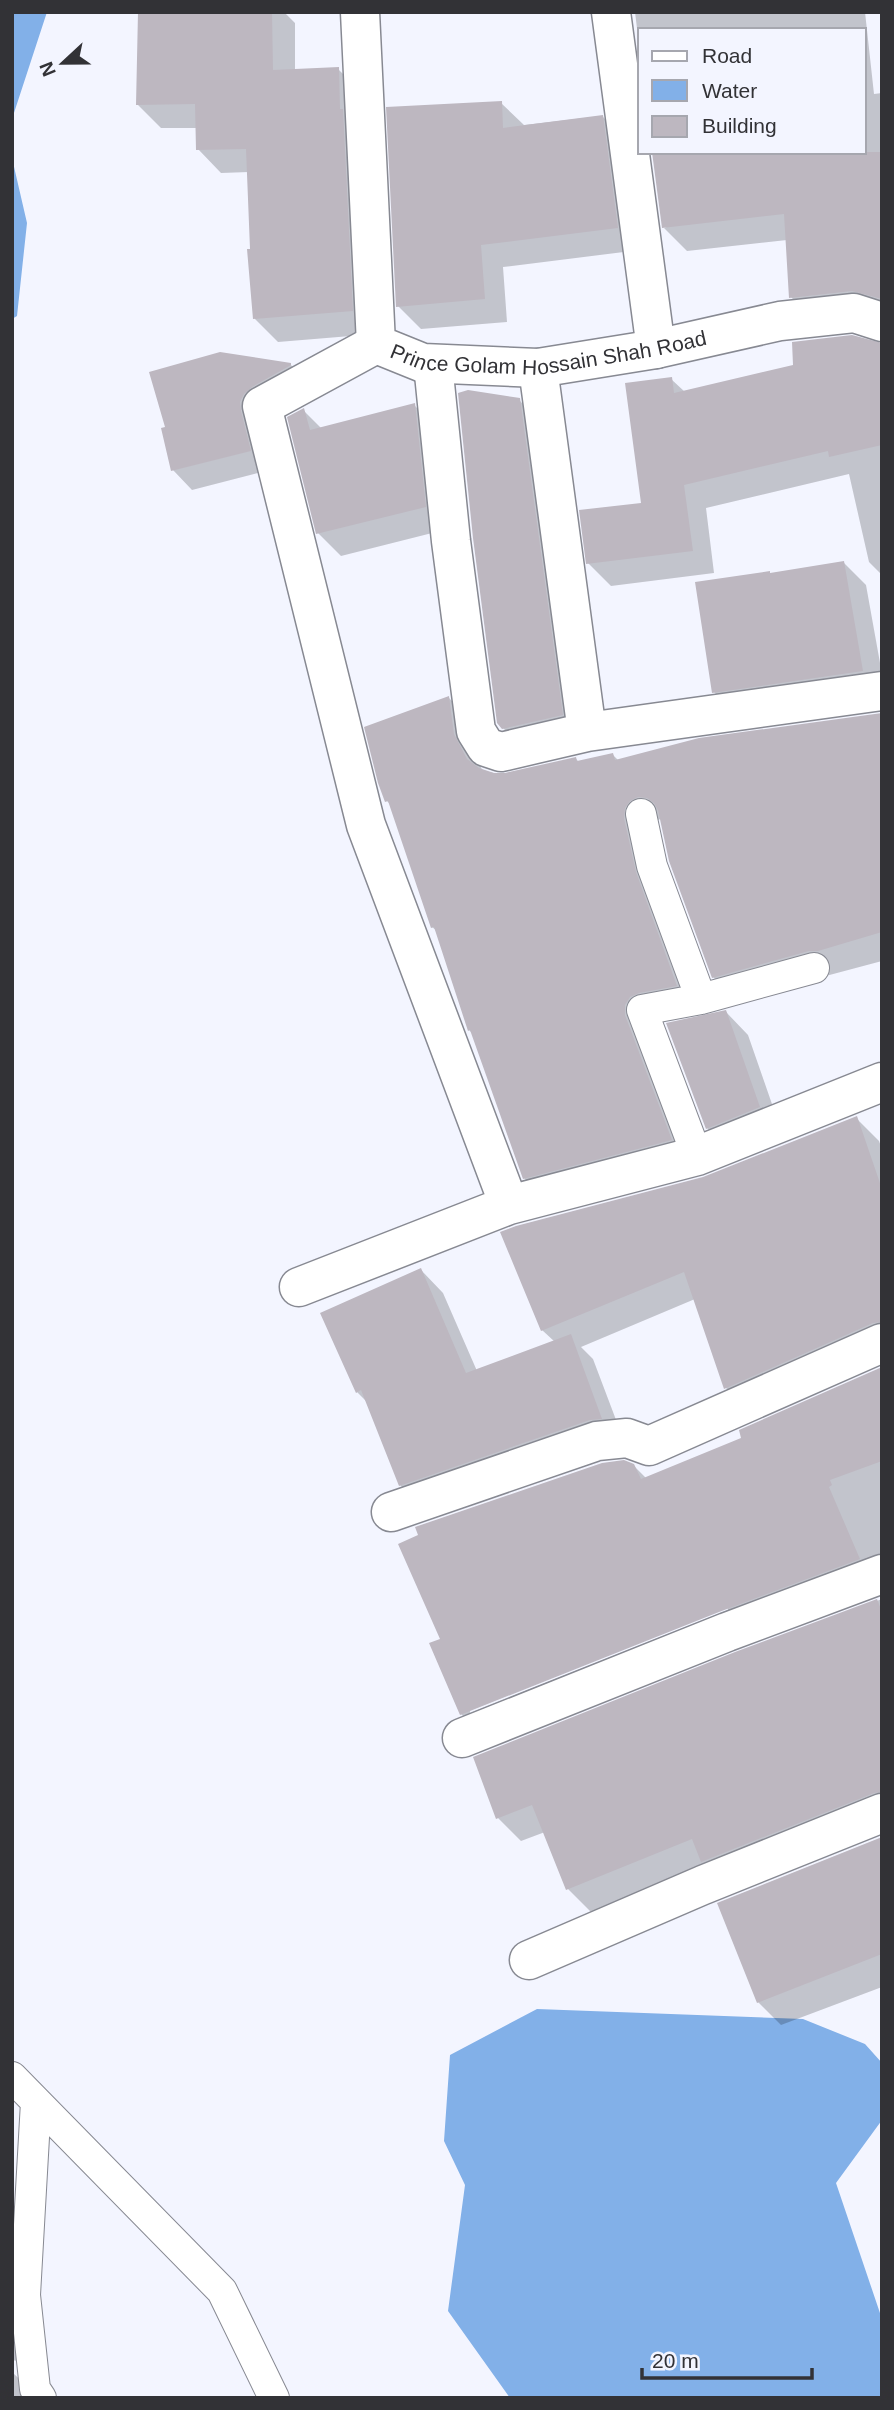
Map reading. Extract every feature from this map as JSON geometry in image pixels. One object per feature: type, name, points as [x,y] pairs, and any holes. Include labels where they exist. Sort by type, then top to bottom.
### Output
[{"type":"street","name":"Prince Golam Hossain Shah Road","points":[[360,12],[376,344],[424,363],[538,368],[656,349],[792,320],[855,313],[882,322]]},
{"type":"street","points":[[611,12],[656,349]]},
{"type":"street","points":[[376,344],[262,406],[366,825],[509,1205]]},
{"type":"street","points":[[433,364],[452,541],[477,731],[486,747],[501,752],[587,732],[882,691]]},
{"type":"street","points":[[538,368],[587,732]]},
{"type":"street","points":[[299,1287],[509,1205],[697,1156],[882,1082]]},
{"type":"street","points":[[391,1511],[597,1441],[627,1438],[649,1446],[882,1343]]},
{"type":"street","points":[[461,1738],[727,1632],[882,1574]]},
{"type":"street","points":[[529,1960],[882,1812]]},
{"type":"lane","points":[[641,814],[652,866],[701,999]]},
{"type":"lane","points":[[697,1156],[642,1010],[701,999],[814,968]]},
{"type":"lane","points":[[12,2077],[222,2291],[274,2398]]},
{"type":"lane","points":[[36,2102],[25,2295],[35,2389],[41,2398]]},
{"type":"water","points":[[12,12],[47,12],[12,119]]},
{"type":"water","points":[[12,158],[27,223],[17,316],[12,319]]},
{"type":"water","points":[[537,2009],[803,2019],[865,2044],[882,2063],[882,2120],[836,2183],[882,2319],[882,2398],[510,2398],[448,2311],[465,2185],[444,2141],[450,2055]]},
{"type":"building","points":[[138,12],[272,12],[273,70],[339,67],[353,311],[253,319],[247,249],[250,249],[246,149],[196,150],[195,104],[136,105]]},
{"type":"building","points":[[502,101],[503,128],[603,115],[618,228],[481,245],[485,299],[396,307],[386,107]]},
{"type":"building","points":[[882,152],[882,299],[852,291],[789,298],[784,214],[662,228],[652,154]]},
{"type":"building","points":[[852,335],[882,343],[882,445],[829,457],[828,451],[684,485],[693,551],[586,564],[579,510],[641,503],[625,383],[672,377],[674,393],[793,365],[792,342]]},
{"type":"building","points":[[220,352],[291,365],[252,387],[240,402],[251,451],[171,471],[161,428],[165,427],[149,372]]},
{"type":"building","points":[[468,390],[520,398],[563,715],[502,729],[497,723],[473,538],[458,393]]},
{"type":"building","points":[[415,403],[426,507],[316,534],[287,417],[304,408],[310,430]]},
{"type":"building","points":[[844,561],[863,671],[712,693],[695,582]]},
{"type":"building","points":[[449,696],[454,734],[467,759],[479,768],[494,773],[505,773],[576,757],[577,761],[613,753],[615,760],[699,738],[882,713],[882,932],[712,978],[669,861],[658,810],[647,798],[638,797],[630,801],[625,808],[624,818],[636,872],[677,986],[630,997],[625,1005],[625,1015],[672,1140],[523,1179],[470,1030],[468,1031],[434,927],[431,928],[388,801],[385,802],[378,783],[364,727]]},
{"type":"building","points":[[726,1010],[760,1107],[706,1129],[666,1023]]},
{"type":"building","points":[[857,1116],[882,1189],[882,1322],[873,1323],[724,1389],[684,1272],[541,1331],[500,1232],[703,1177]]},
{"type":"building","points":[[421,1268],[466,1373],[571,1334],[602,1419],[590,1420],[399,1486],[361,1390],[356,1393],[320,1313]]},
{"type":"building","points":[[882,1367],[882,1461],[830,1480],[832,1485],[829,1487],[860,1559],[460,1715],[429,1643],[440,1639],[398,1544],[418,1535],[415,1527],[602,1463],[624,1460],[634,1464],[641,1479],[741,1438],[739,1430]]},
{"type":"building","points":[[877,1599],[882,1612],[882,1792],[701,1862],[692,1839],[566,1890],[532,1805],[496,1819],[473,1757],[735,1652]]},
{"type":"building","points":[[882,1837],[882,1954],[757,2003],[717,1903]]}]
